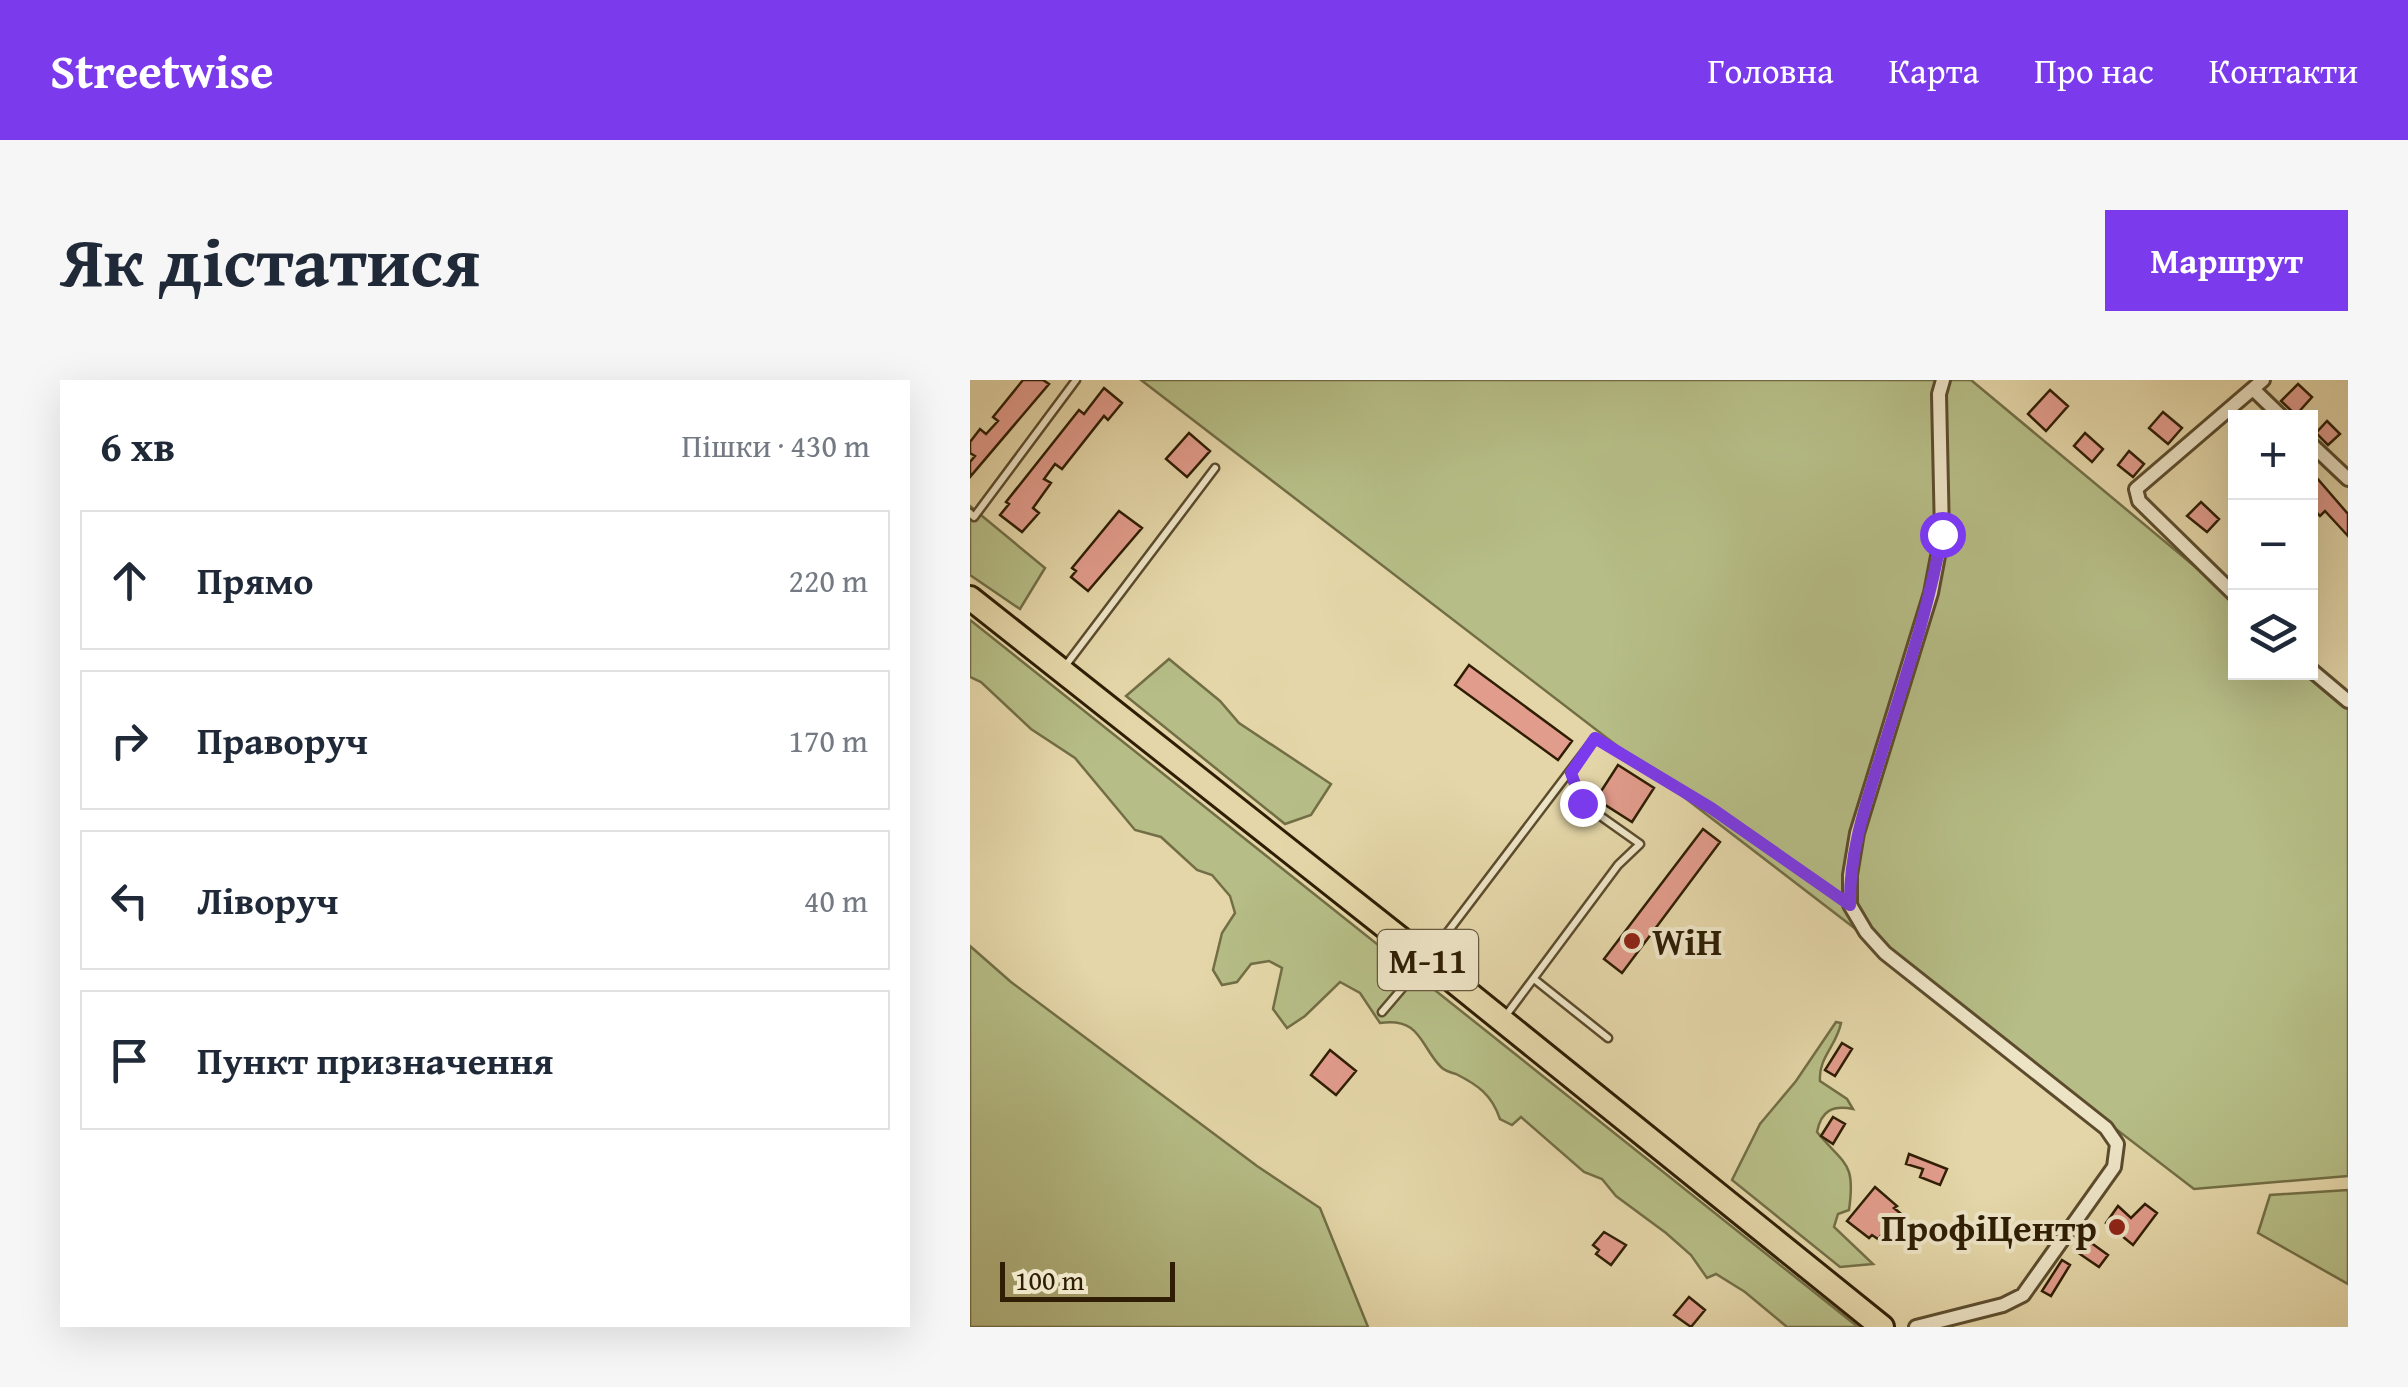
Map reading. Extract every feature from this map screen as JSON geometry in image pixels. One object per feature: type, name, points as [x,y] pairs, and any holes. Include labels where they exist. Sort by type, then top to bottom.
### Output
[{"type":"highway","name":"М-11","points":[[970,598],[1882,1327]]},
{"type":"street","points":[[1916,1327],[2004,1305],[2024,1294],[2114,1167],[2117,1144],[2106,1128],[1885,953],[1850,905],[1857,833],[1931,593],[1942,534],[1941,387],[1927,380]]},
{"type":"street","points":[[2230,590],[2139,501],[2136,489],[2258,385],[2277,410]]},
{"type":"street","points":[[2318,451],[2348,479]]},
{"type":"street","points":[[2318,676],[2348,701]]},
{"type":"lane","points":[[970,513],[974,517],[1076,380]]},
{"type":"lane","points":[[1062,670],[1215,468]]},
{"type":"lane","points":[[1382,1012],[1595,738],[1711,808],[1850,905]]},
{"type":"lane","points":[[1502,1022],[1618,865],[1640,844],[1582,803],[1571,773]]},
{"type":"lane","points":[[1534,979],[1608,1038]]},
{"type":"lane","points":[[1956,1317],[1972,1327]]},
{"type":"green space","points":[[1141,380],[1971,380],[2228,594],[2228,680],[2318,680],[2318,668],[2348,693],[2348,1176],[2194,1189]]},
{"type":"green space","points":[[970,506],[1045,568],[1020,609],[970,575]]},
{"type":"green space","points":[[970,620],[1858,1327],[1787,1327],[1716,1274],[1707,1278],[1691,1255],[1616,1196],[1602,1179],[1584,1172],[1521,1117],[1512,1125],[1500,1119],[1483,1092],[1441,1067],[1412,1029],[1394,1022],[1380,1023],[1360,993],[1340,982],[1287,1028],[1273,1009],[1282,968],[1269,961],[1251,964],[1237,982],[1222,985],[1213,970],[1222,933],[1235,913],[1230,896],[1212,875],[1197,870],[1161,837],[1135,830],[1075,758],[1031,729],[981,682],[970,677]]},
{"type":"green space","points":[[1169,659],[1220,701],[1239,723],[1331,784],[1311,815],[1285,824],[1126,696]]},
{"type":"green space","points":[[970,946],[1011,982],[1257,1166],[1320,1208],[1368,1327],[970,1327]]},
{"type":"green space","points":[[1836,1022],[1841,1023],[1822,1065],[1820,1081],[1847,1099],[1853,1109],[1829,1111],[1817,1132],[1846,1165],[1851,1182],[1849,1210],[1838,1214],[1834,1227],[1873,1264],[1840,1267],[1732,1180],[1760,1124],[1796,1081]]},
{"type":"green space","points":[[2348,1190],[2348,1284],[2258,1233],[2270,1195]]},
{"type":"building","points":[[1023,380],[1043,380],[1049,384],[970,477],[970,462],[975,456],[970,453],[970,442],[980,429],[986,434],[998,421],[993,417]]},
{"type":"building","points":[[2298,384],[2312,397],[2300,410],[2291,410],[2281,401]]},
{"type":"building","points":[[1104,388],[1122,403],[1108,420],[1104,416],[1062,469],[1055,464],[1044,479],[1051,483],[1033,508],[1039,513],[1022,532],[1000,515],[1009,504],[1006,502],[1079,410],[1084,414]]},
{"type":"building","points":[[2050,390],[2068,406],[2046,431],[2028,414]]},
{"type":"building","points":[[2163,412],[2182,428],[2168,444],[2149,428]]},
{"type":"building","points":[[2327,421],[2340,434],[2328,445],[2318,431]]},
{"type":"building","points":[[1189,433],[1210,451],[1187,477],[1166,459]]},
{"type":"building","points":[[2085,433],[2103,449],[2092,462],[2074,446]]},
{"type":"building","points":[[2129,451],[2144,464],[2133,477],[2118,465]]},
{"type":"building","points":[[2318,479],[2348,514],[2348,536],[2325,511],[2320,516]]},
{"type":"building","points":[[2201,502],[2219,519],[2207,532],[2187,516]]},
{"type":"building","points":[[1119,511],[1142,528],[1088,591],[1071,577],[1076,571],[1072,568]]},
{"type":"building","points":[[1469,665],[1572,741],[1558,760],[1455,685]]},
{"type":"building","points":[[1618,765],[1654,788],[1632,822],[1596,799]]},
{"type":"building","points":[[1703,829],[1720,842],[1622,973],[1604,959]]},
{"type":"building","points":[[1842,1043],[1852,1049],[1835,1076],[1825,1070]]},
{"type":"building","points":[[1330,1050],[1356,1071],[1336,1095],[1311,1075]]},
{"type":"building","points":[[1833,1117],[1845,1124],[1833,1144],[1821,1136]]},
{"type":"building","points":[[1909,1154],[1947,1169],[1940,1185],[1920,1177],[1923,1169],[1906,1164]]},
{"type":"building","points":[[1875,1187],[1900,1213],[1878,1239],[1872,1235],[1869,1238],[1847,1221]]},
{"type":"building","points":[[2145,1204],[2157,1213],[2133,1245],[2106,1223],[2118,1206],[2131,1218]]},
{"type":"building","points":[[1604,1232],[1626,1245],[1611,1265],[1596,1254],[1599,1250],[1593,1245]]},
{"type":"building","points":[[2083,1237],[2108,1255],[2099,1267],[2074,1250]]},
{"type":"building","points":[[2062,1260],[2070,1265],[2051,1296],[2042,1291]]},
{"type":"building","points":[[1689,1297],[1705,1310],[1691,1327],[1674,1315]]},
{"type":"place","name":"WiH","points":[[1632,941]]},
{"type":"place","name":"ПрофіЦентр","points":[[2117,1227]]},
{"type":"route","points":[[1582,803],[1571,773],[1595,738],[1711,808],[1850,905],[1857,833],[1931,593],[1942,534]]}]
